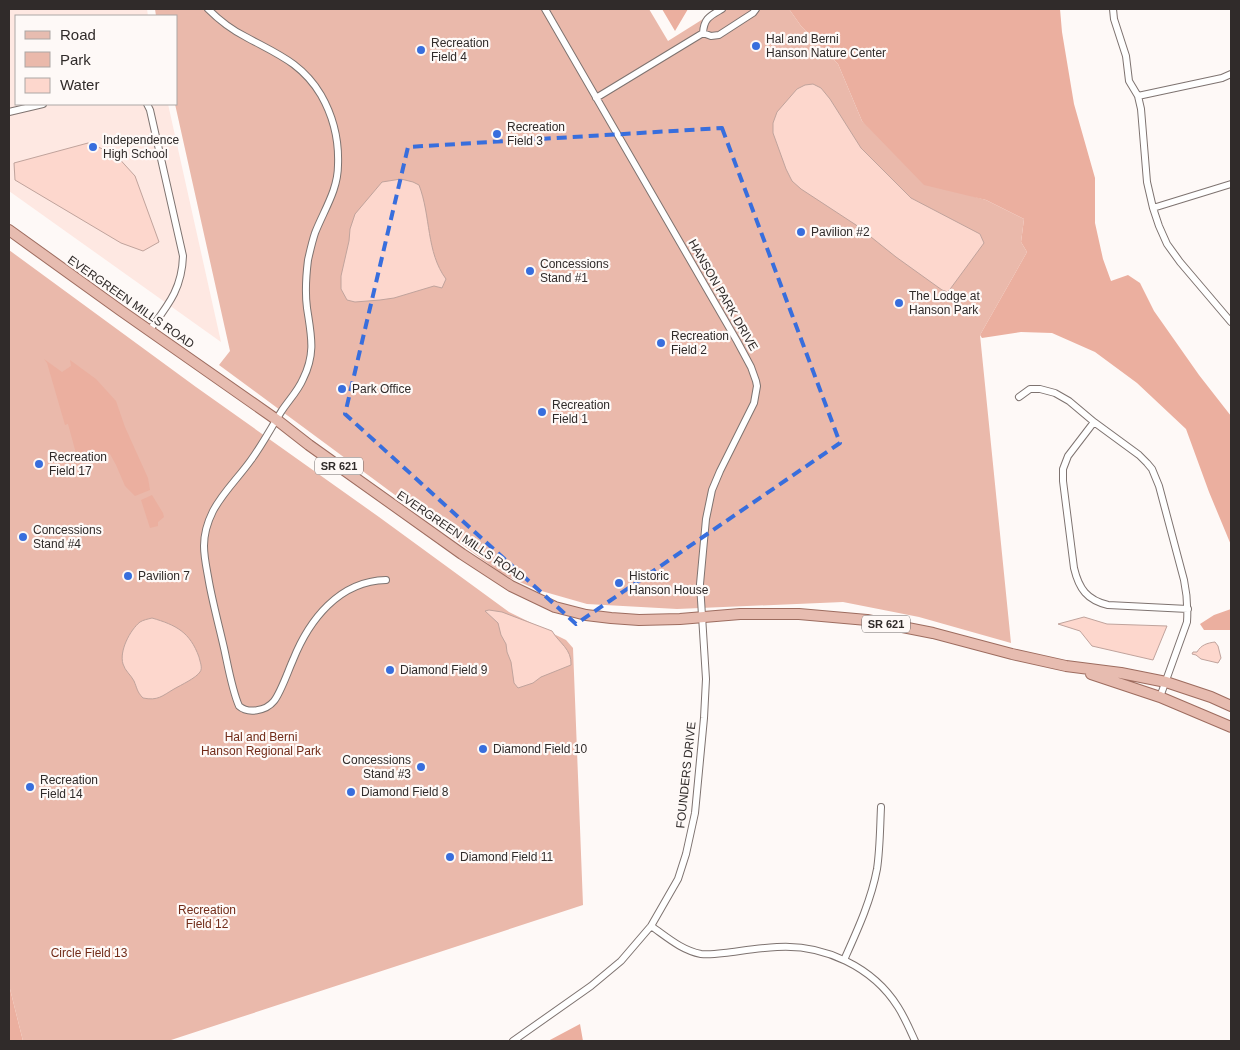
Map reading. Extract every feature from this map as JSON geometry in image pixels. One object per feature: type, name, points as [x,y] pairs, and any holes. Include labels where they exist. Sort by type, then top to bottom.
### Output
[{"type":"main road","name":"EVERGREEN MILLS ROAD","points":[[9,230],[462,554],[511,586],[555,607],[586,615],[647,620],[740,614],[799,614],[867,620],[1066,666],[1120,673],[1166,682],[1211,697],[1231,706]]},
{"type":"main road","name":"EVERGREEN MILLS ROAD","points":[[1066,666],[1160,698],[1231,727]]},
{"type":"street","points":[[208,9],[234,30],[281,55],[298,67],[311,81],[332,118],[338,165],[335,185],[315,234],[308,262],[306,278],[307,308],[312,334],[309,366],[303,380],[252,460],[233,482],[212,512],[206,529],[204,545],[205,562],[215,613],[239,706],[243,710],[249,711],[269,706],[287,675],[302,639],[311,624],[328,604],[341,594],[359,586],[386,580]]},
{"type":"street","name":"HANSON PARK DRIVE","points":[[545,9],[737,341],[756,381],[754,403],[712,490],[706,519],[700,584],[702,616]]},
{"type":"street","points":[[702,32],[703,24],[708,18],[722,9]]},
{"type":"street","points":[[702,32],[711,36],[719,35],[754,14],[756,9]]},
{"type":"street","points":[[1113,9],[1114,19],[1126,56],[1129,81],[1138,96],[1141,109],[1147,182],[1159,226],[1167,244],[1180,262],[1230,319]]},
{"type":"street","points":[[596,98],[702,32]]},
{"type":"street","points":[[1138,96],[1222,78],[1231,74]]},
{"type":"street","points":[[9,112],[39,105]]},
{"type":"street","points":[[148,105],[183,256],[178,286],[168,306],[149,331]]},
{"type":"street","points":[[1153,208],[1231,184]]},
{"type":"street","points":[[1019,397],[1030,389],[1040,388],[1055,393],[1069,401],[1139,455],[1152,469],[1159,486],[1184,580],[1188,609],[1187,622],[1160,698]]},
{"type":"street","points":[[1094,422],[1068,456],[1063,469],[1074,568],[1082,590],[1090,598],[1108,605],[1188,609]]},
{"type":"street","name":"FOUNDERS DRIVE","points":[[513,1041],[591,986],[614,967],[635,946],[651,926],[678,879],[686,854],[695,813],[704,718],[706,680],[702,616]]},
{"type":"street","points":[[844,960],[861,923],[877,870],[881,807]]},
{"type":"street","points":[[651,926],[674,943],[687,950],[703,954],[789,947],[829,954],[844,960],[869,976],[888,994],[898,1006],[915,1041]]},
{"type":"highlighted area","points":[[722,128],[840,443],[576,624],[345,414],[408,147]]},
{"type":"shaded area","name":"Independence High School","points":[[9,9],[147,9],[148,15],[15,15],[15,105],[168,105],[221,342],[9,191]]},
{"type":"shaded area","points":[[662,9],[688,9],[675,31]]},
{"type":"shaded area","points":[[789,9],[1060,9],[1074,104],[1095,178],[1095,223],[1103,259],[1111,281],[1128,275],[1140,283],[1154,311],[1199,375],[1231,416],[1231,545],[1186,429],[1137,383],[1095,352],[1052,333],[1021,332],[982,338],[980,335],[1027,252],[1021,242],[1024,219],[986,200],[924,185],[862,121],[838,64],[801,26]]},
{"type":"shaded area","points":[[44,359],[62,372],[71,366],[70,360],[96,379],[116,401],[125,427],[148,478],[150,490],[135,496],[125,486],[110,454],[101,451],[77,457],[68,424],[65,425],[47,363]]},
{"type":"shaded area","points":[[152,495],[164,517],[158,522],[158,526],[150,528],[141,500]]},
{"type":"shaded area","points":[[1231,609],[1231,630],[1204,630],[1200,624],[1214,615]]},
{"type":"shaded area","points":[[9,985],[23,1041],[10,1041],[9,1038]]},
{"type":"shaded area","points":[[580,1024],[583,1041],[548,1041]]},
{"type":"green space","points":[[155,9],[649,9],[668,41],[719,9],[789,9],[801,26],[838,64],[862,121],[962,193],[986,200],[1024,219],[1021,242],[1027,252],[980,335],[1011,643],[919,617],[843,602],[677,609],[587,604],[538,590],[502,574],[219,365],[230,351],[175,105],[178,105],[178,15],[156,15]]},
{"type":"green space","name":"Hal and Berni Hanson Regional Park","points":[[9,250],[509,612],[566,640],[573,648],[583,905],[168,1041],[23,1041],[9,985]]},
{"type":"water","points":[[813,84],[821,88],[830,99],[861,148],[911,198],[980,234],[984,243],[948,292],[942,290],[856,225],[792,181],[773,133],[773,123],[777,112],[797,89]]},
{"type":"water","points":[[88,143],[115,154],[135,176],[159,242],[143,251],[121,243],[15,180],[14,163]]},
{"type":"water","points":[[401,179],[419,185],[435,257],[446,279],[442,288],[434,286],[394,298],[380,300],[355,302],[347,300],[341,289],[341,276],[350,229],[355,214],[382,182]]},
{"type":"water","points":[[485,611],[502,612],[552,631],[567,650],[571,659],[571,665],[518,688],[514,683],[511,662],[498,623]]},
{"type":"water","points":[[1084,617],[1107,624],[1167,626],[1153,660],[1092,646],[1080,631],[1058,624]]},
{"type":"water","points":[[152,618],[175,627],[187,636],[199,657],[201,669],[195,677],[163,696],[148,699],[143,698],[139,694],[122,659],[126,641],[133,630],[140,622]]},
{"type":"water","points":[[1215,642],[1221,658],[1218,663],[1201,659],[1192,654],[1204,645]]},
{"type":"place","name":"Hal and Berni Hanson Nature Center","points":[[756,46]]},
{"type":"place","name":"Recreation Field 4","points":[[421,50]]},
{"type":"place","name":"Recreation Field 3","points":[[497,134]]},
{"type":"place","name":"Independence High School","points":[[93,147]]},
{"type":"place","name":"Pavilion #2","points":[[801,232]]},
{"type":"place","name":"Concessions Stand #1","points":[[530,271]]},
{"type":"place","name":"The Lodge at Hanson Park","points":[[899,303]]},
{"type":"place","name":"Recreation Field 2","points":[[661,343]]},
{"type":"place","name":"Park Office","points":[[342,389]]},
{"type":"place","name":"Recreation Field 1","points":[[542,412]]},
{"type":"place","name":"Recreation Field 17","points":[[39,464]]},
{"type":"place","name":"Concessions Stand #4","points":[[23,537]]},
{"type":"place","name":"Pavilion 7","points":[[128,576]]},
{"type":"place","name":"Historic Hanson House","points":[[619,583]]},
{"type":"place","name":"Diamond Field 9","points":[[390,670]]},
{"type":"place","name":"Diamond Field 10","points":[[483,749]]},
{"type":"place","name":"Concessions Stand #3","points":[[421,767]]},
{"type":"place","name":"Recreation Field 14","points":[[30,787]]},
{"type":"place","name":"Diamond Field 8","points":[[351,792]]},
{"type":"place","name":"Diamond Field 11","points":[[450,857]]},
{"type":"park label","name":"Recreation Field 12","points":[[207,917]]},
{"type":"park label","name":"Circle Field 13","points":[[89,953]]}]
